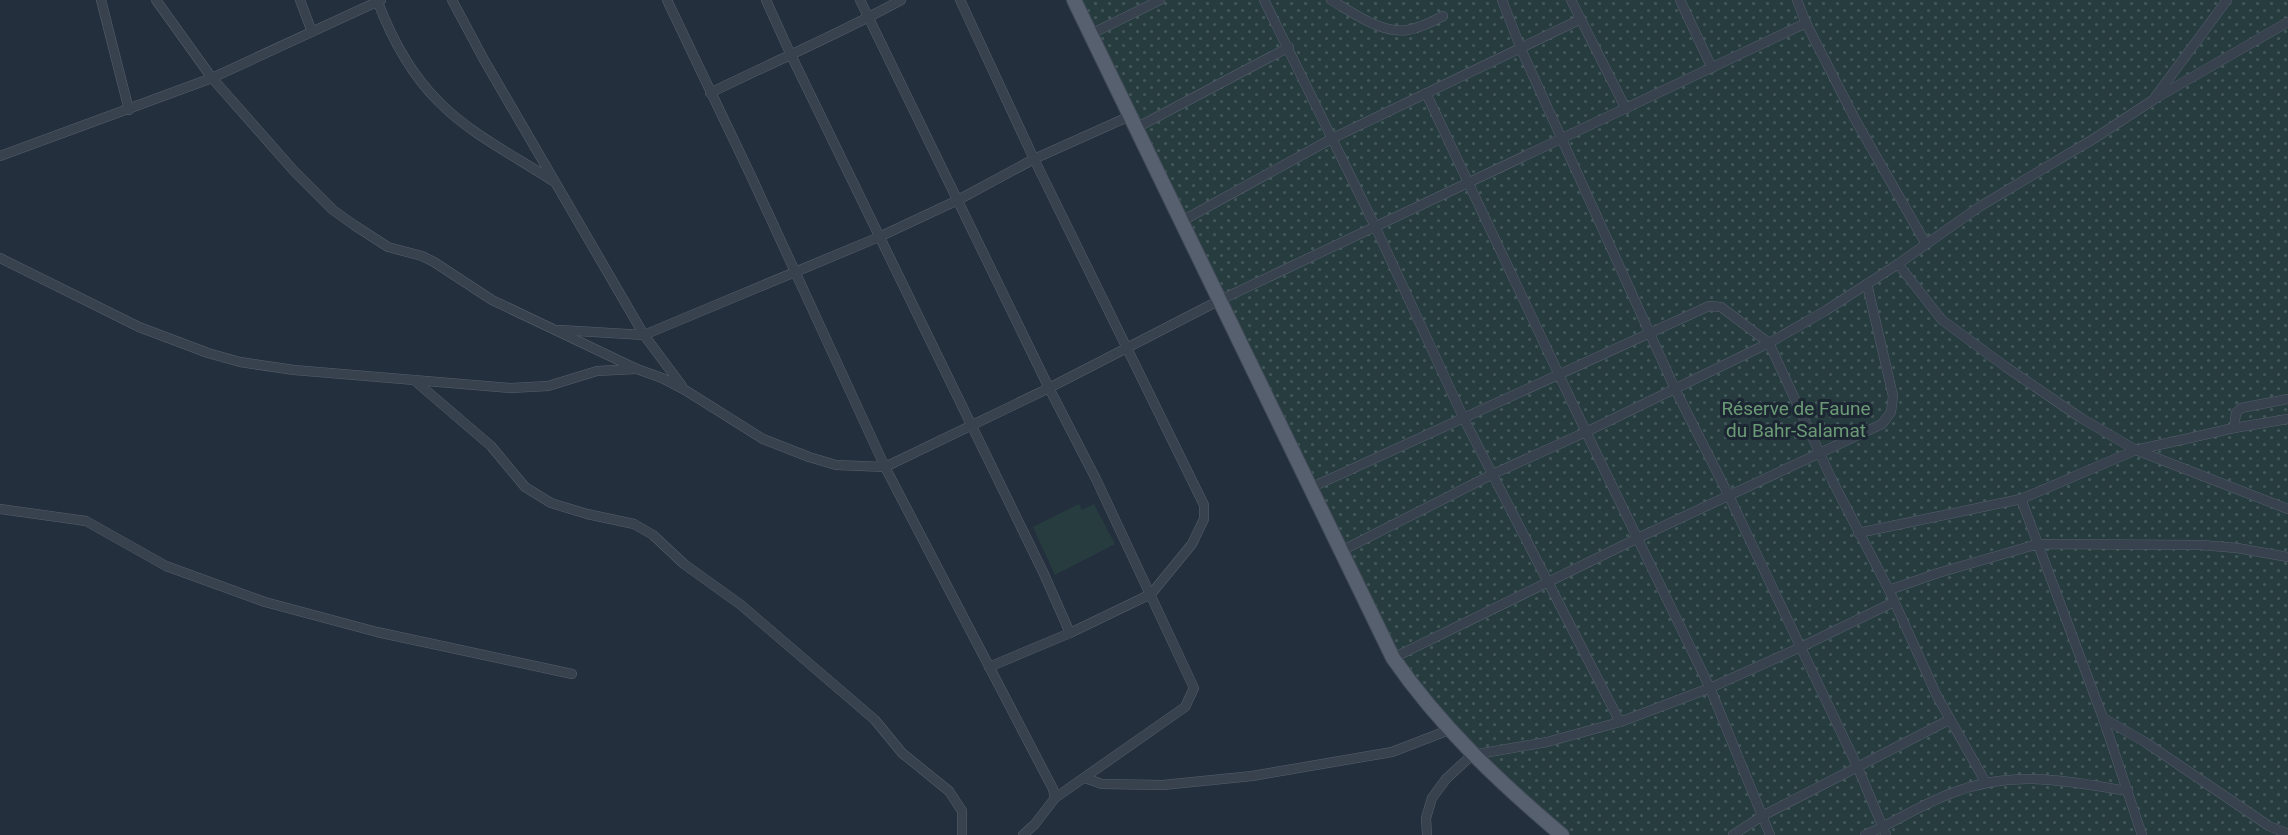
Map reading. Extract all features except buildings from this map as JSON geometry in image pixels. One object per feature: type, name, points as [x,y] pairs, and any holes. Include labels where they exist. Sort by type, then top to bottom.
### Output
[{"type":"main road","points":[[1073,0],[1393,658],[1412,685],[1472,755],[1562,835]]},
{"type":"street","points":[[100,0],[129,110]]},
{"type":"street","points":[[156,0],[212,79],[294,172],[333,210],[388,247],[422,256],[492,300],[637,369],[662,378],[763,439],[836,465],[885,467],[973,426],[1220,300],[1806,23]]},
{"type":"street","points":[[300,0],[312,32]]},
{"type":"street","points":[[0,156],[212,79],[379,0],[389,29],[407,63],[439,103],[470,128],[557,184]]},
{"type":"street","points":[[452,0],[482,58],[644,335],[685,390]]},
{"type":"street","points":[[667,0],[885,467],[1053,789],[1055,799]]},
{"type":"street","points":[[766,0],[973,426],[1070,633]]},
{"type":"street","points":[[860,0],[1096,479],[1194,688],[1185,707],[1055,799],[1023,835]]},
{"type":"street","points":[[710,93],[869,18],[901,0]]},
{"type":"street","points":[[960,0],[1034,159],[1204,505],[1204,519],[1192,544],[1151,594],[1070,633],[989,667]]},
{"type":"street","points":[[1091,34],[1160,0]]},
{"type":"street","points":[[1264,0],[1376,226],[1464,419],[1620,722]]},
{"type":"street","points":[[1331,0],[1363,19],[1390,29],[1406,30],[1443,16]]},
{"type":"street","points":[[1502,0],[1521,49],[1675,389],[1801,647],[1858,768],[1884,831]]},
{"type":"street","points":[[1572,0],[1626,108]]},
{"type":"street","points":[[1680,0],[1712,68]]},
{"type":"street","points":[[1797,0],[1856,121],[1926,244]]},
{"type":"street","points":[[2153,100],[2227,0]]},
{"type":"street","points":[[1180,222],[1333,138],[1581,19]]},
{"type":"street","points":[[1341,551],[1493,474],[1769,343],[1898,264],[1979,207],[2153,100],[2288,22]]},
{"type":"street","points":[[555,330],[644,335],[879,237],[958,200],[1034,159],[1133,122],[1289,47]]},
{"type":"street","points":[[1426,93],[1710,688],[1770,835]]},
{"type":"street","points":[[0,258],[139,327],[240,362],[294,370],[530,388],[548,386],[597,371],[637,369]]},
{"type":"street","points":[[1898,264],[1938,316],[1958,333],[2081,418],[2136,450],[2288,509]]},
{"type":"street","points":[[1393,658],[1728,494],[1882,424],[1891,412],[1893,396],[1867,284]]},
{"type":"street","points":[[1310,488],[1651,332],[1715,305],[1721,307],[1769,343],[1949,720],[1986,783]]},
{"type":"street","points":[[414,380],[491,446],[525,487],[551,503],[634,524],[653,535],[684,564],[741,606],[875,720],[902,753],[948,791],[962,811],[962,835]]},
{"type":"street","points":[[2234,428],[2236,413],[2241,408],[2288,399]]},
{"type":"street","points":[[1858,533],[2021,499],[2136,450],[2288,419]]},
{"type":"street","points":[[2021,499],[2103,718],[2142,835]]},
{"type":"street","points":[[0,509],[86,521],[166,566],[265,602],[377,632],[572,674]]},
{"type":"street","points":[[1889,590],[2038,544],[2201,545],[2288,557]]},
{"type":"street","points":[[1427,835],[1426,818],[1433,798],[1446,779],[1472,755],[1558,739],[1620,722],[1710,688],[1894,602]]},
{"type":"street","points":[[2103,718],[2145,742],[2269,826],[2288,834]]},
{"type":"street","points":[[1733,835],[1762,816],[1949,720]]},
{"type":"street","points":[[1085,778],[1102,783],[1163,785],[1252,776],[1392,752],[1449,730]]},
{"type":"street","points":[[1865,835],[1884,831],[1929,802],[1986,783],[2048,778],[2128,791]]},
{"type":"green space","name":"Réserve de Faune du Bahr-Salamat","points":[[1074,0],[2288,0],[2288,835],[1562,835],[1412,685]]},
{"type":"green space","points":[[1079,504],[1082,510],[1094,504],[1115,544],[1055,575],[1033,527]]}]
